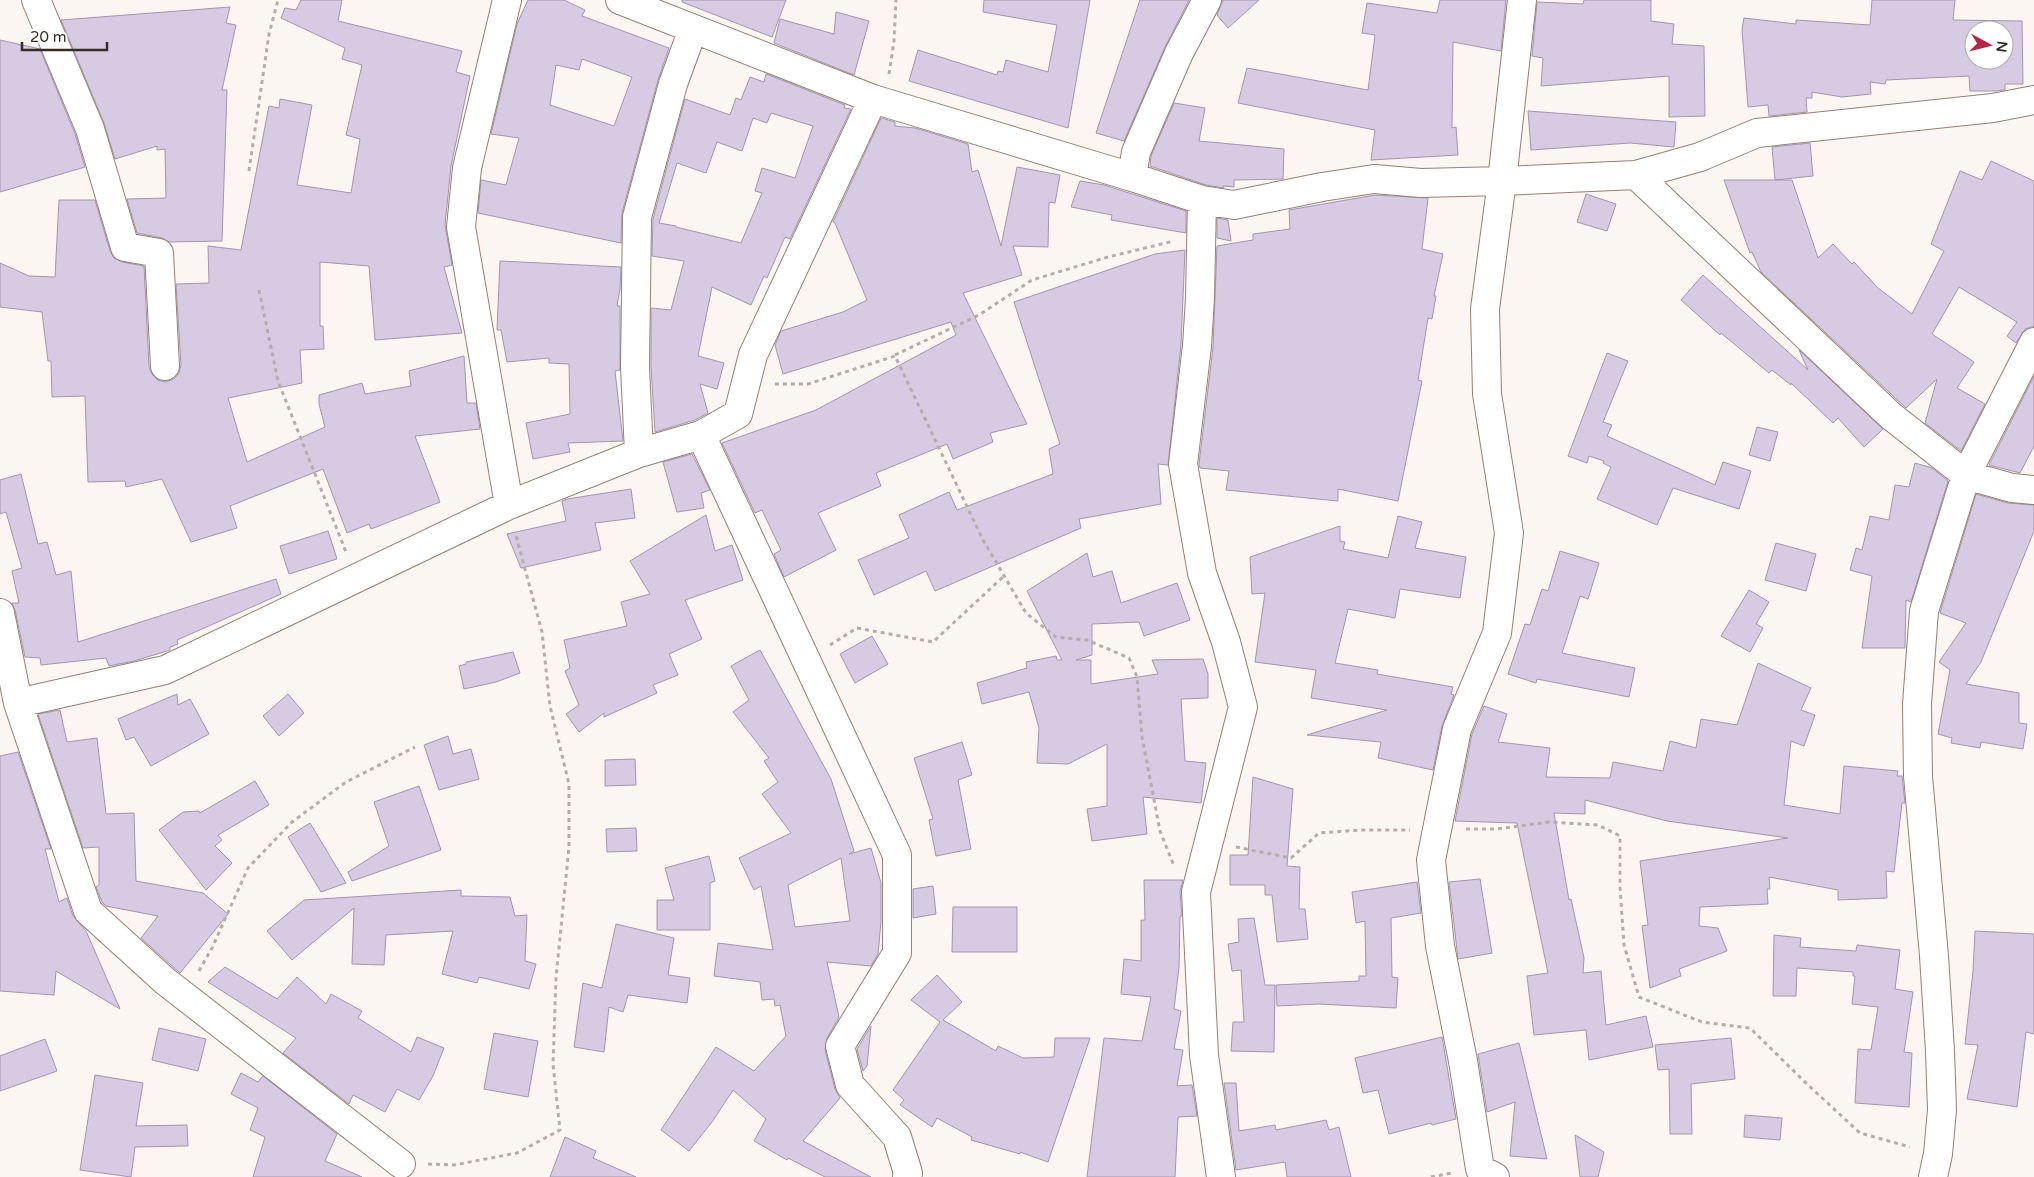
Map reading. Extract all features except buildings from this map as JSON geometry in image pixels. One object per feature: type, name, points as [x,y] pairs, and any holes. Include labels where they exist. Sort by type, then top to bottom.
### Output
[{"type":"street","points":[[36,0],[90,129],[125,247],[159,253],[165,366]]},
{"type":"street","points":[[507,0],[466,168],[461,227],[508,505]]},
{"type":"street","points":[[620,0],[878,100],[1132,176],[1202,200],[1234,205],[1322,187],[1374,179],[1421,183],[1636,175],[1700,157],[1757,133],[1994,108],[2034,100]]},
{"type":"street","points":[[1132,176],[1136,152],[1179,53],[1207,0]]},
{"type":"street","points":[[1494,1177],[1480,1169],[1463,1061],[1440,946],[1431,860],[1458,729],[1497,633],[1509,533],[1487,394],[1485,309],[1502,181],[1522,0]]},
{"type":"street","points":[[639,453],[635,367],[637,217],[673,84],[693,29]]},
{"type":"street","points":[[18,703],[165,670],[508,505],[639,453],[701,435],[738,414],[753,354],[878,100]]},
{"type":"street","points":[[1636,175],[1891,416],[1966,475],[2012,488],[2034,490]]},
{"type":"street","points":[[1202,200],[1198,346],[1183,464],[1202,573],[1226,642],[1243,707],[1196,892],[1204,1055],[1221,1177]]},
{"type":"street","points":[[1935,1166],[1942,1110],[1940,1050],[1927,863],[1918,776],[1916,704],[1924,611],[1966,475],[2034,342]]},
{"type":"street","points":[[701,435],[897,855],[897,953],[840,1046],[850,1085],[897,1137],[908,1173],[907,1177]]},
{"type":"street","points":[[0,613],[18,703],[88,911],[165,981],[401,1164]]},
{"type":"path","points":[[249,171],[269,34],[278,0]]},
{"type":"path","points":[[878,100],[887,88],[894,41],[896,0]]},
{"type":"path","points":[[753,354],[771,384],[808,384],[895,356],[979,315],[1032,280],[1108,257],[1201,234]]},
{"type":"path","points":[[259,290],[278,381],[356,578]]},
{"type":"path","points":[[895,356],[983,540],[1026,613],[1056,637],[1087,640],[1129,658],[1137,677],[1142,737],[1160,831],[1172,865],[1199,880]]},
{"type":"path","points":[[401,1164],[454,1165],[517,1153],[560,1130],[554,1064],[555,997],[569,847],[569,784],[550,706],[542,632],[508,505]]},
{"type":"path","points":[[806,660],[857,628],[933,642],[1004,576]]},
{"type":"path","points":[[185,995],[212,948],[248,868],[292,822],[346,782],[415,747]]},
{"type":"path","points":[[1209,842],[1291,858],[1320,833],[1360,830],[1496,828],[1550,822],[1598,825],[1620,836],[1620,887],[1624,945],[1639,997],[1702,1022],[1750,1028],[1860,1133],[1935,1166]]}]
